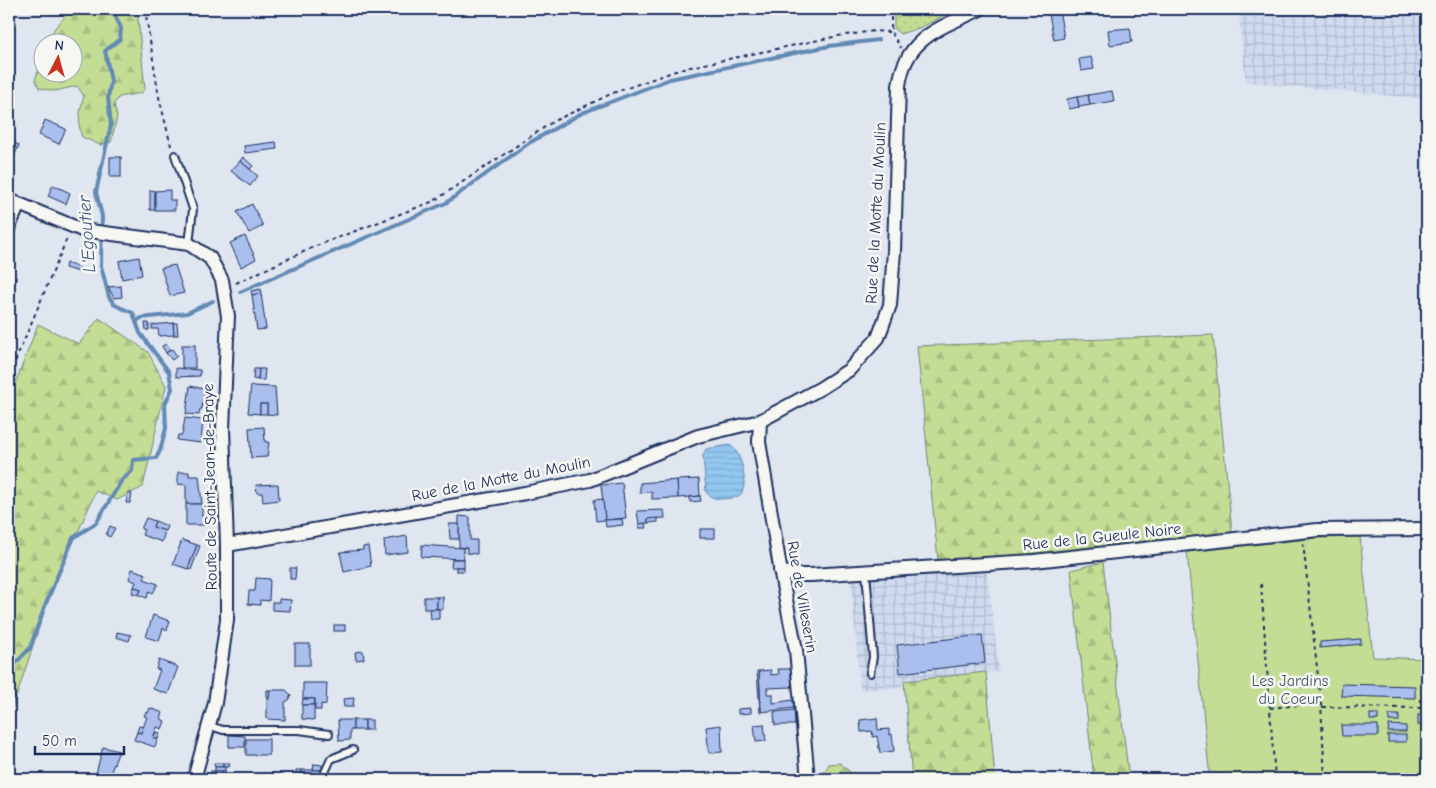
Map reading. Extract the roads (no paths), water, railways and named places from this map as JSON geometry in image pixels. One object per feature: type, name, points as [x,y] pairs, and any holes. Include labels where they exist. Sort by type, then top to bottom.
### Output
[{"type":"street","name":"Rue de la Motte du Moulin","points":[[227,545],[590,480],[698,436],[760,421],[849,370],[878,338],[890,305],[894,251],[899,86],[903,64],[908,54],[920,40],[980,9]]},
{"type":"street","name":"Route de Saint-Jean-de-Braye","points":[[9,200],[72,228],[94,233],[189,244],[210,258],[222,280],[226,294],[228,332],[223,428],[227,545],[227,620],[210,726],[194,779]]},
{"type":"street","name":"Rue de Villeserin","points":[[760,421],[759,442],[780,571],[796,650],[808,779]]},
{"type":"street","name":"Rue de la Gueule Noire","points":[[780,571],[796,575],[866,572],[1034,561],[1318,530],[1427,529]]},
{"type":"lane","points":[[175,155],[193,208],[189,244]]},
{"type":"lane","points":[[9,234],[22,207]]},
{"type":"lane","points":[[866,572],[873,658],[870,673]]},
{"type":"lane","points":[[210,726],[223,730],[299,730],[330,734]]},
{"type":"lane","points":[[325,779],[325,772],[331,759],[353,750]]},
{"type":"water","points":[[729,445],[737,453],[740,460],[744,475],[743,489],[741,494],[735,498],[715,498],[706,492],[703,455],[706,449]]},
{"type":"waterway","name":"L'Egoutier","points":[[9,712],[13,698],[10,678],[13,666],[30,648],[73,538],[96,523],[122,480],[132,471],[133,460],[156,458],[160,451],[166,428],[165,404],[172,389],[169,372],[140,333],[133,313],[115,305],[109,297],[101,266],[102,216],[96,192],[111,125],[108,97],[111,81],[105,51],[120,39],[121,28],[112,9]]},
{"type":"waterway","points":[[240,292],[446,203],[529,143],[582,113],[670,79],[829,46],[878,40]]},
{"type":"waterway","points":[[136,322],[141,318],[187,313],[213,301]]},
{"type":"park label","name":"Les Jardins du Coeur","points":[[1290,690]]}]
